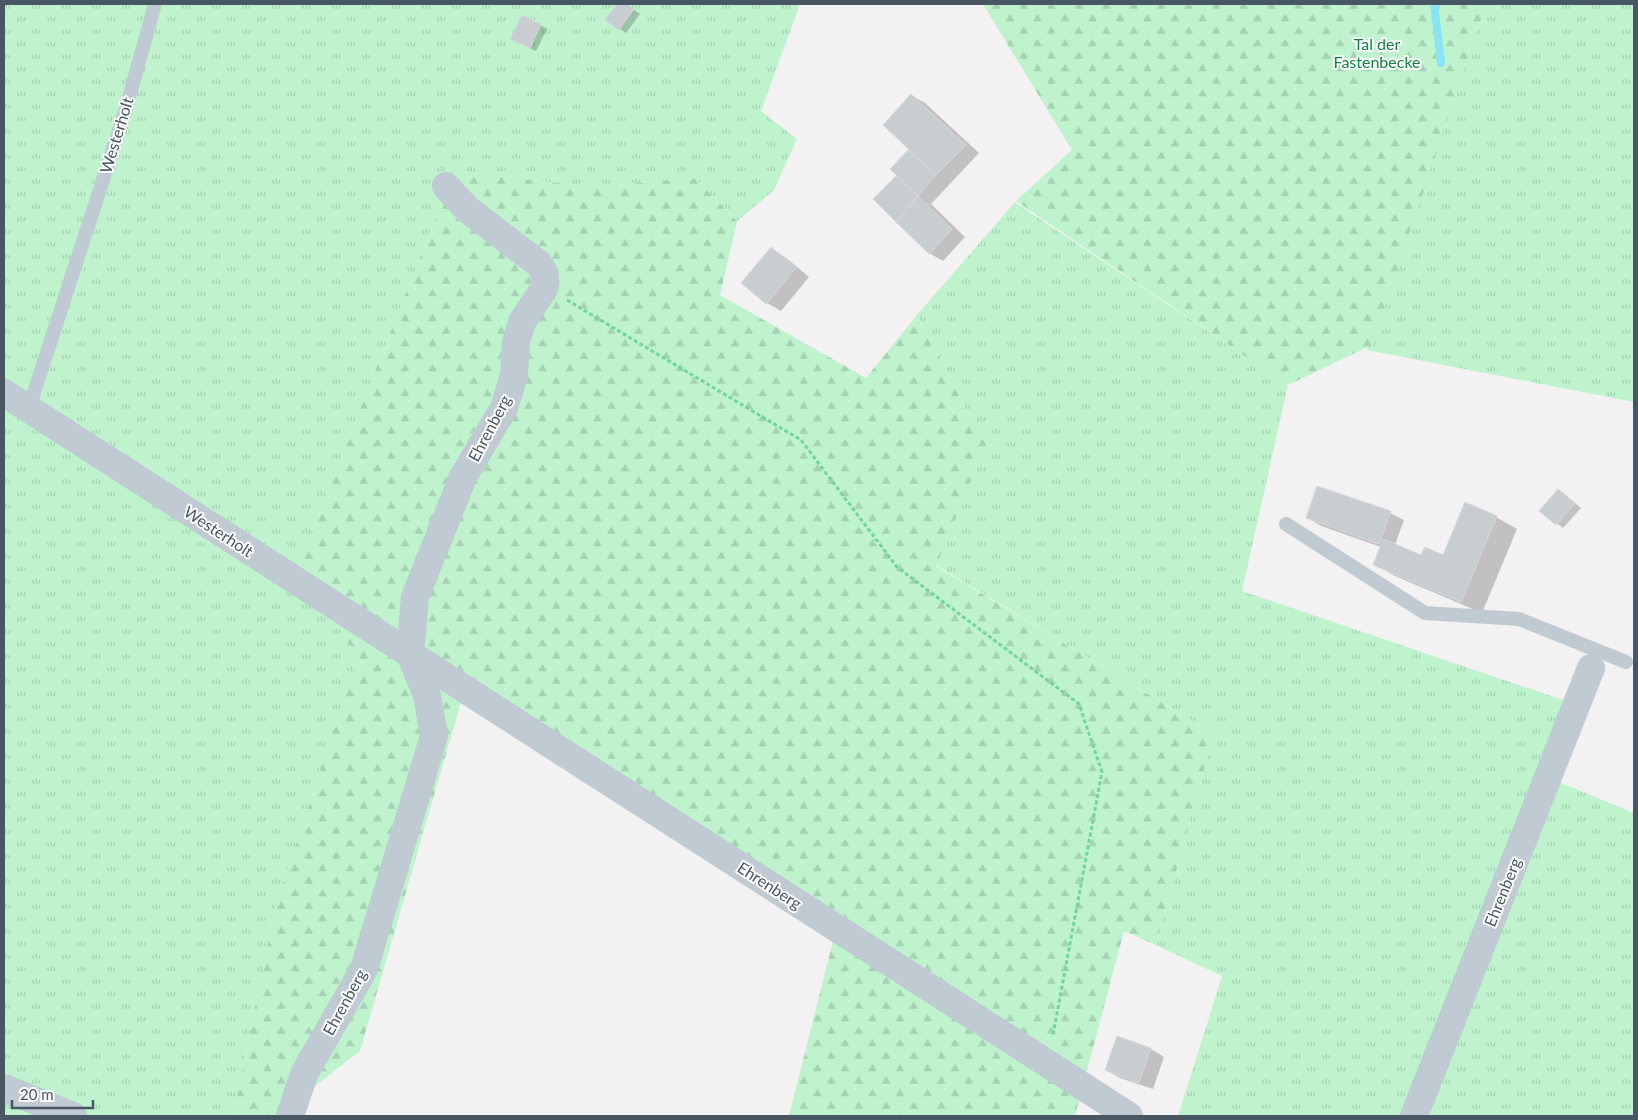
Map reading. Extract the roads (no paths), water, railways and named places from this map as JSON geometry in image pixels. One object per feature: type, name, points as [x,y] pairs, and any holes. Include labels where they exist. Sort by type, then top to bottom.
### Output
[{"type":"street","name":"Ehrenberg","points":[[290,1116],[304,1074],[364,969],[434,736],[427,695],[410,654],[415,597],[463,477],[504,408],[514,375],[516,342],[522,322],[546,286],[545,274],[539,264],[467,209],[446,186]]},
{"type":"street","name":"Westerholt","points":[[4,393],[410,654]]},
{"type":"street","name":"Ehrenberg","points":[[410,654],[1130,1116]]},
{"type":"street","name":"Ehrenberg","points":[[1414,1116],[1591,668]]},
{"type":"street","points":[[4,1088],[73,1116]]},
{"type":"lane","name":"Westerholt","points":[[29,408],[124,112],[154,4]]},
{"type":"lane","points":[[1286,524],[1424,613],[1520,619],[1626,662]]},
{"type":"waterway","points":[[1434,4],[1441,63]]},
{"type":"park label","name":"Tal der Fastenbecke","points":[[1377,52]]}]
